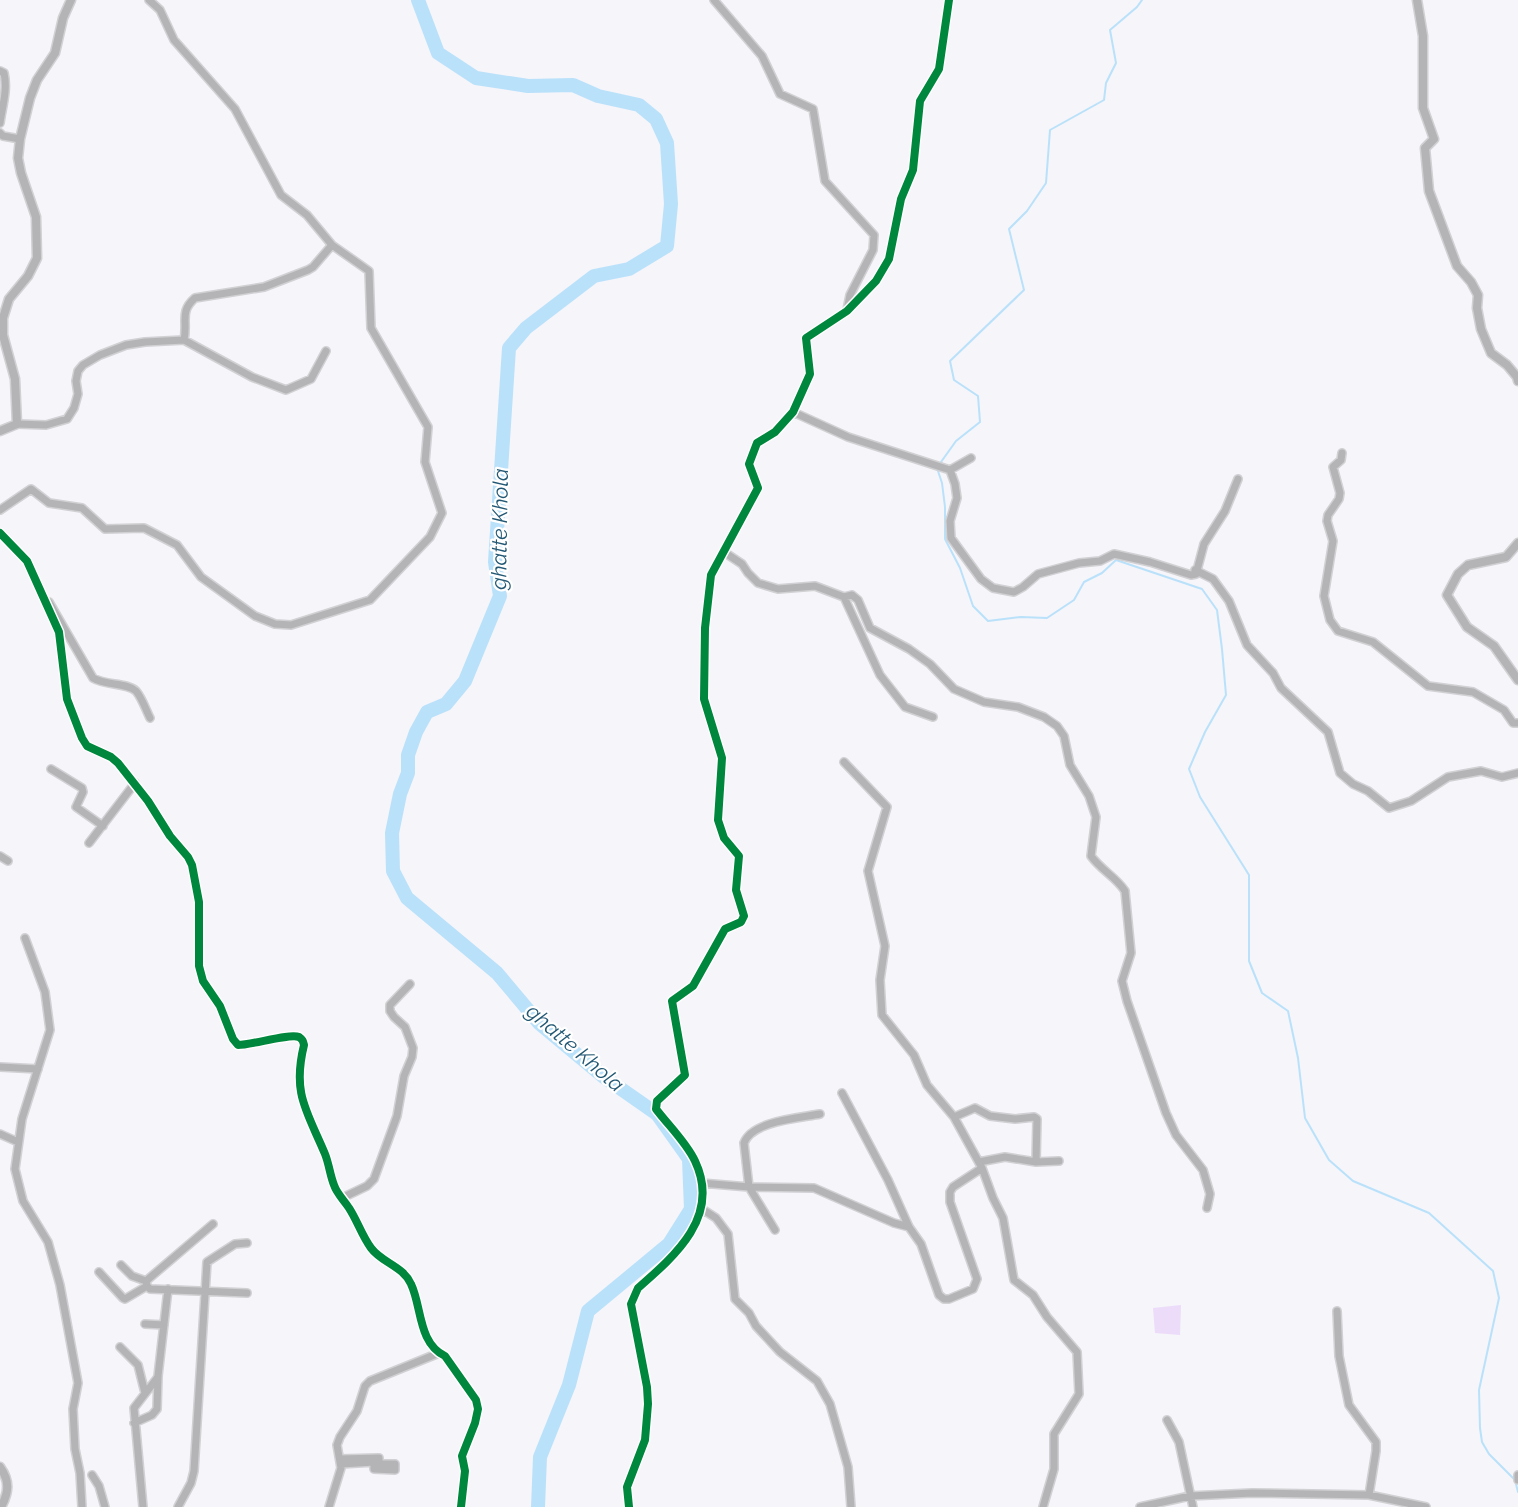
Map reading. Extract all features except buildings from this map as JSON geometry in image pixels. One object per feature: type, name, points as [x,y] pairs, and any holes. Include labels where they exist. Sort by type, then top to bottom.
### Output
[{"type":"street","points":[[17,424],[15,379],[3,335],[3,318],[9,299],[28,276],[38,258],[36,217],[18,158],[20,139],[30,98],[37,80],[55,53],[63,18],[71,0]]},
{"type":"street","points":[[0,510],[31,489],[49,503],[82,508],[105,529],[144,528],[177,545],[201,578],[255,616],[275,624],[291,625],[370,600],[430,537],[442,513],[425,462],[428,427],[371,328],[369,271],[332,246],[307,215],[280,195],[235,110],[174,40],[160,10],[149,0]]},
{"type":"street","points":[[714,0],[762,57],[780,94],[813,110],[825,181],[874,235],[873,250],[850,295],[847,311]]},
{"type":"street","points":[[629,1507],[627,1487],[645,1440],[648,1404],[631,1304],[638,1288],[681,1246],[697,1222],[702,1209],[701,1183],[694,1160],[656,1109],[657,1101],[685,1075],[672,1001],[693,986],[725,929],[741,922],[744,916],[736,890],[739,856],[724,838],[718,820],[722,758],[704,699],[705,628],[711,575],[758,488],[749,464],[757,443],[775,432],[793,412],[810,374],[806,338],[847,311],[876,281],[889,259],[901,199],[913,170],[920,101],[939,69],[949,0]]},
{"type":"street","points":[[1417,0],[1423,36],[1423,108],[1434,139],[1425,148],[1430,191],[1457,266],[1471,282],[1478,295],[1477,308],[1481,329],[1491,352],[1507,365],[1518,381]]},
{"type":"street","points":[[0,71],[4,73],[5,78],[5,102],[0,123]]},
{"type":"street","points":[[0,133],[3,136],[20,139]]},
{"type":"street","points":[[184,340],[187,328],[184,314],[188,304],[195,298],[264,287],[313,267],[332,246]]},
{"type":"street","points":[[0,431],[17,424],[46,425],[67,419],[74,408],[78,394],[76,381],[78,371],[83,364],[126,345],[184,340],[252,377],[286,390],[311,379],[326,351]]},
{"type":"street","points":[[793,412],[848,437],[950,470],[971,458]]},
{"type":"street","points":[[1342,453],[1341,460],[1333,467],[1340,494],[1339,500],[1328,515],[1327,521],[1334,541],[1324,596],[1330,620],[1338,631],[1373,642],[1428,686],[1473,692],[1504,710],[1513,723],[1518,723]]},
{"type":"street","points":[[950,470],[957,498],[950,521],[951,538],[981,579],[993,588],[1014,592],[1038,574],[1079,563],[1100,561],[1114,554],[1191,575],[1196,574],[1195,570],[1204,544],[1225,511],[1238,479]]},
{"type":"street","points":[[0,533],[27,561],[59,632],[67,699],[82,738],[87,746],[111,757],[135,783],[192,865],[199,902],[200,966],[203,981],[220,1006],[235,1042],[238,1045],[245,1045],[288,1036],[302,1040],[304,1045],[298,1080],[303,1105],[325,1154],[333,1184],[370,1248],[380,1258],[405,1274],[411,1284],[424,1330],[432,1346],[445,1356],[477,1400],[477,1416],[462,1456],[465,1471],[461,1507]]},
{"type":"street","points":[[1518,543],[1506,557],[1468,565],[1458,574],[1447,595],[1467,627],[1494,646],[1518,680]]},
{"type":"street","points":[[724,552],[742,564],[747,573],[758,583],[778,588],[815,586],[844,597],[852,595],[858,600],[870,628],[909,649],[930,664],[954,689],[984,702],[1018,707],[1044,717],[1057,726],[1064,736],[1071,765],[1089,796],[1096,817],[1091,856],[1120,883],[1125,891],[1131,953],[1122,981],[1127,1001],[1166,1113],[1176,1135],[1203,1170],[1210,1194],[1208,1208]]},
{"type":"street","points":[[1195,570],[1213,579],[1224,594],[1247,645],[1273,673],[1281,688],[1329,732],[1340,773],[1389,808],[1411,801],[1448,777],[1481,771],[1502,777],[1518,774]]},
{"type":"street","points":[[41,594],[51,605],[93,678],[101,683],[126,686],[136,692],[150,718]]},
{"type":"street","points":[[844,597],[880,675],[905,707],[933,717]]},
{"type":"street","points":[[844,762],[887,807],[868,871],[885,946],[880,980],[882,1015],[914,1055],[927,1084],[954,1117],[981,1165],[1003,1218],[1014,1280],[1033,1295],[1047,1317],[1077,1352],[1079,1394],[1054,1434],[1054,1469],[1043,1507]]},
{"type":"street","points":[[51,769],[82,788],[84,792],[76,807],[103,826]]},
{"type":"street","points":[[89,843],[135,783]]},
{"type":"street","points":[[0,856],[8,861]]},
{"type":"street","points":[[25,938],[32,961],[41,978],[50,1024],[50,1037],[22,1119],[15,1169],[28,1211],[48,1242],[60,1285],[76,1370],[77,1390],[73,1409],[82,1507]]},
{"type":"street","points":[[342,1198],[366,1186],[374,1179],[398,1116],[404,1076],[412,1057],[413,1048],[405,1027],[394,1017],[390,1011],[390,1005],[410,984]]},
{"type":"street","points":[[0,1067],[38,1069]]},
{"type":"street","points":[[842,1093],[888,1180],[909,1227],[927,1256],[941,1298],[949,1299],[973,1288],[977,1279],[950,1202],[950,1192],[953,1187],[981,1165],[1005,1157],[1059,1161]]},
{"type":"street","points":[[954,1117],[975,1108],[990,1116],[1015,1119],[1034,1117],[1036,1119],[1036,1161]]},
{"type":"street","points":[[775,1230],[749,1187],[744,1143],[746,1137],[759,1127],[820,1114]]},
{"type":"street","points":[[0,1134],[18,1142]]},
{"type":"street","points":[[701,1183],[749,1187],[814,1188],[909,1227]]},
{"type":"street","points":[[702,1209],[716,1218],[728,1234],[735,1299],[780,1352],[817,1381],[830,1404],[848,1467],[851,1507]]},
{"type":"street","points":[[99,1272],[125,1299],[213,1224]]},
{"type":"street","points":[[177,1507],[191,1483],[194,1471],[207,1262],[235,1244],[247,1242]]},
{"type":"street","points":[[122,1265],[132,1276],[146,1283],[150,1289],[247,1293]]},
{"type":"street","points":[[134,1423],[157,1409],[168,1289]]},
{"type":"street","points":[[1337,1311],[1339,1356],[1349,1405],[1376,1442],[1369,1495]]},
{"type":"street","points":[[145,1324],[164,1326]]},
{"type":"street","points":[[120,1347],[138,1365],[145,1393]]},
{"type":"street","points":[[329,1507],[341,1461],[337,1445],[357,1411],[365,1386],[370,1381],[439,1353]]},
{"type":"street","points":[[143,1507],[134,1408],[159,1376]]},
{"type":"street","points":[[1167,1420],[1179,1442],[1193,1507]]},
{"type":"street","points":[[379,1458],[379,1464],[395,1464],[395,1470],[374,1469],[374,1462],[341,1461],[379,1458]]},
{"type":"street","points":[[0,1467],[6,1476],[8,1485],[2,1507]]},
{"type":"street","points":[[92,1475],[99,1486],[105,1507]]},
{"type":"street","points":[[1140,1507],[1190,1496],[1252,1493],[1369,1495],[1426,1507]]},
{"type":"shaded area","points":[[1181,1305],[1180,1335],[1155,1333],[1153,1308]]},
{"type":"waterway","name":"ghatte Khola","points":[[418,0],[438,53],[476,78],[528,86],[573,85],[598,96],[639,105],[656,119],[667,143],[671,204],[667,246],[629,269],[594,276],[526,328],[509,348],[495,562],[500,596],[465,681],[446,704],[427,712],[416,732],[408,755],[408,773],[400,794],[392,833],[393,871],[407,898],[497,973],[539,1023],[604,1077],[657,1114],[689,1159],[691,1209],[669,1244],[588,1311],[569,1385],[540,1457],[538,1507]]},
{"type":"waterway","points":[[942,464],[941,462],[956,441],[980,422],[978,396],[954,380],[950,361],[1024,290],[1009,229],[1027,211],[1046,183],[1050,130],[1104,100],[1106,83],[1116,63],[1110,30],[1142,0]]},
{"type":"waterway","points":[[937,468],[942,483],[945,507],[945,539],[960,568],[973,606],[988,621],[1021,617],[1047,618],[1074,600],[1084,582],[1102,573],[1116,560],[1202,589],[1217,610],[1226,695],[1205,732],[1189,769],[1200,797],[1249,875],[1249,961],[1262,993],[1288,1011],[1298,1058],[1305,1118],[1329,1160],[1353,1181],[1429,1213],[1493,1271],[1499,1298],[1479,1390],[1480,1428],[1482,1442],[1489,1454],[1515,1480],[1518,1492]]},
{"type":"cycle path","points":[[629,1507],[627,1487],[645,1440],[648,1404],[647,1387],[631,1304],[638,1288],[680,1248],[698,1217],[702,1199],[702,1181],[695,1161],[682,1140],[656,1109],[657,1101],[685,1075],[672,1001],[693,986],[725,929],[741,922],[744,916],[736,890],[739,856],[724,838],[718,820],[722,758],[704,699],[705,628],[711,575],[758,488],[749,464],[757,443],[775,432],[793,412],[810,374],[806,338],[847,311],[876,281],[889,259],[901,199],[913,170],[920,101],[939,69],[949,0]]},
{"type":"cycle path","points":[[0,533],[27,561],[59,632],[67,699],[82,738],[87,746],[111,757],[118,763],[148,801],[192,865],[199,902],[199,966],[203,981],[220,1006],[233,1039],[238,1045],[294,1036],[302,1040],[304,1045],[300,1077],[303,1102],[325,1154],[335,1188],[371,1248],[403,1273],[411,1284],[425,1334],[436,1350],[445,1356],[476,1400],[478,1409],[475,1423],[462,1456],[465,1471],[461,1507]]}]
